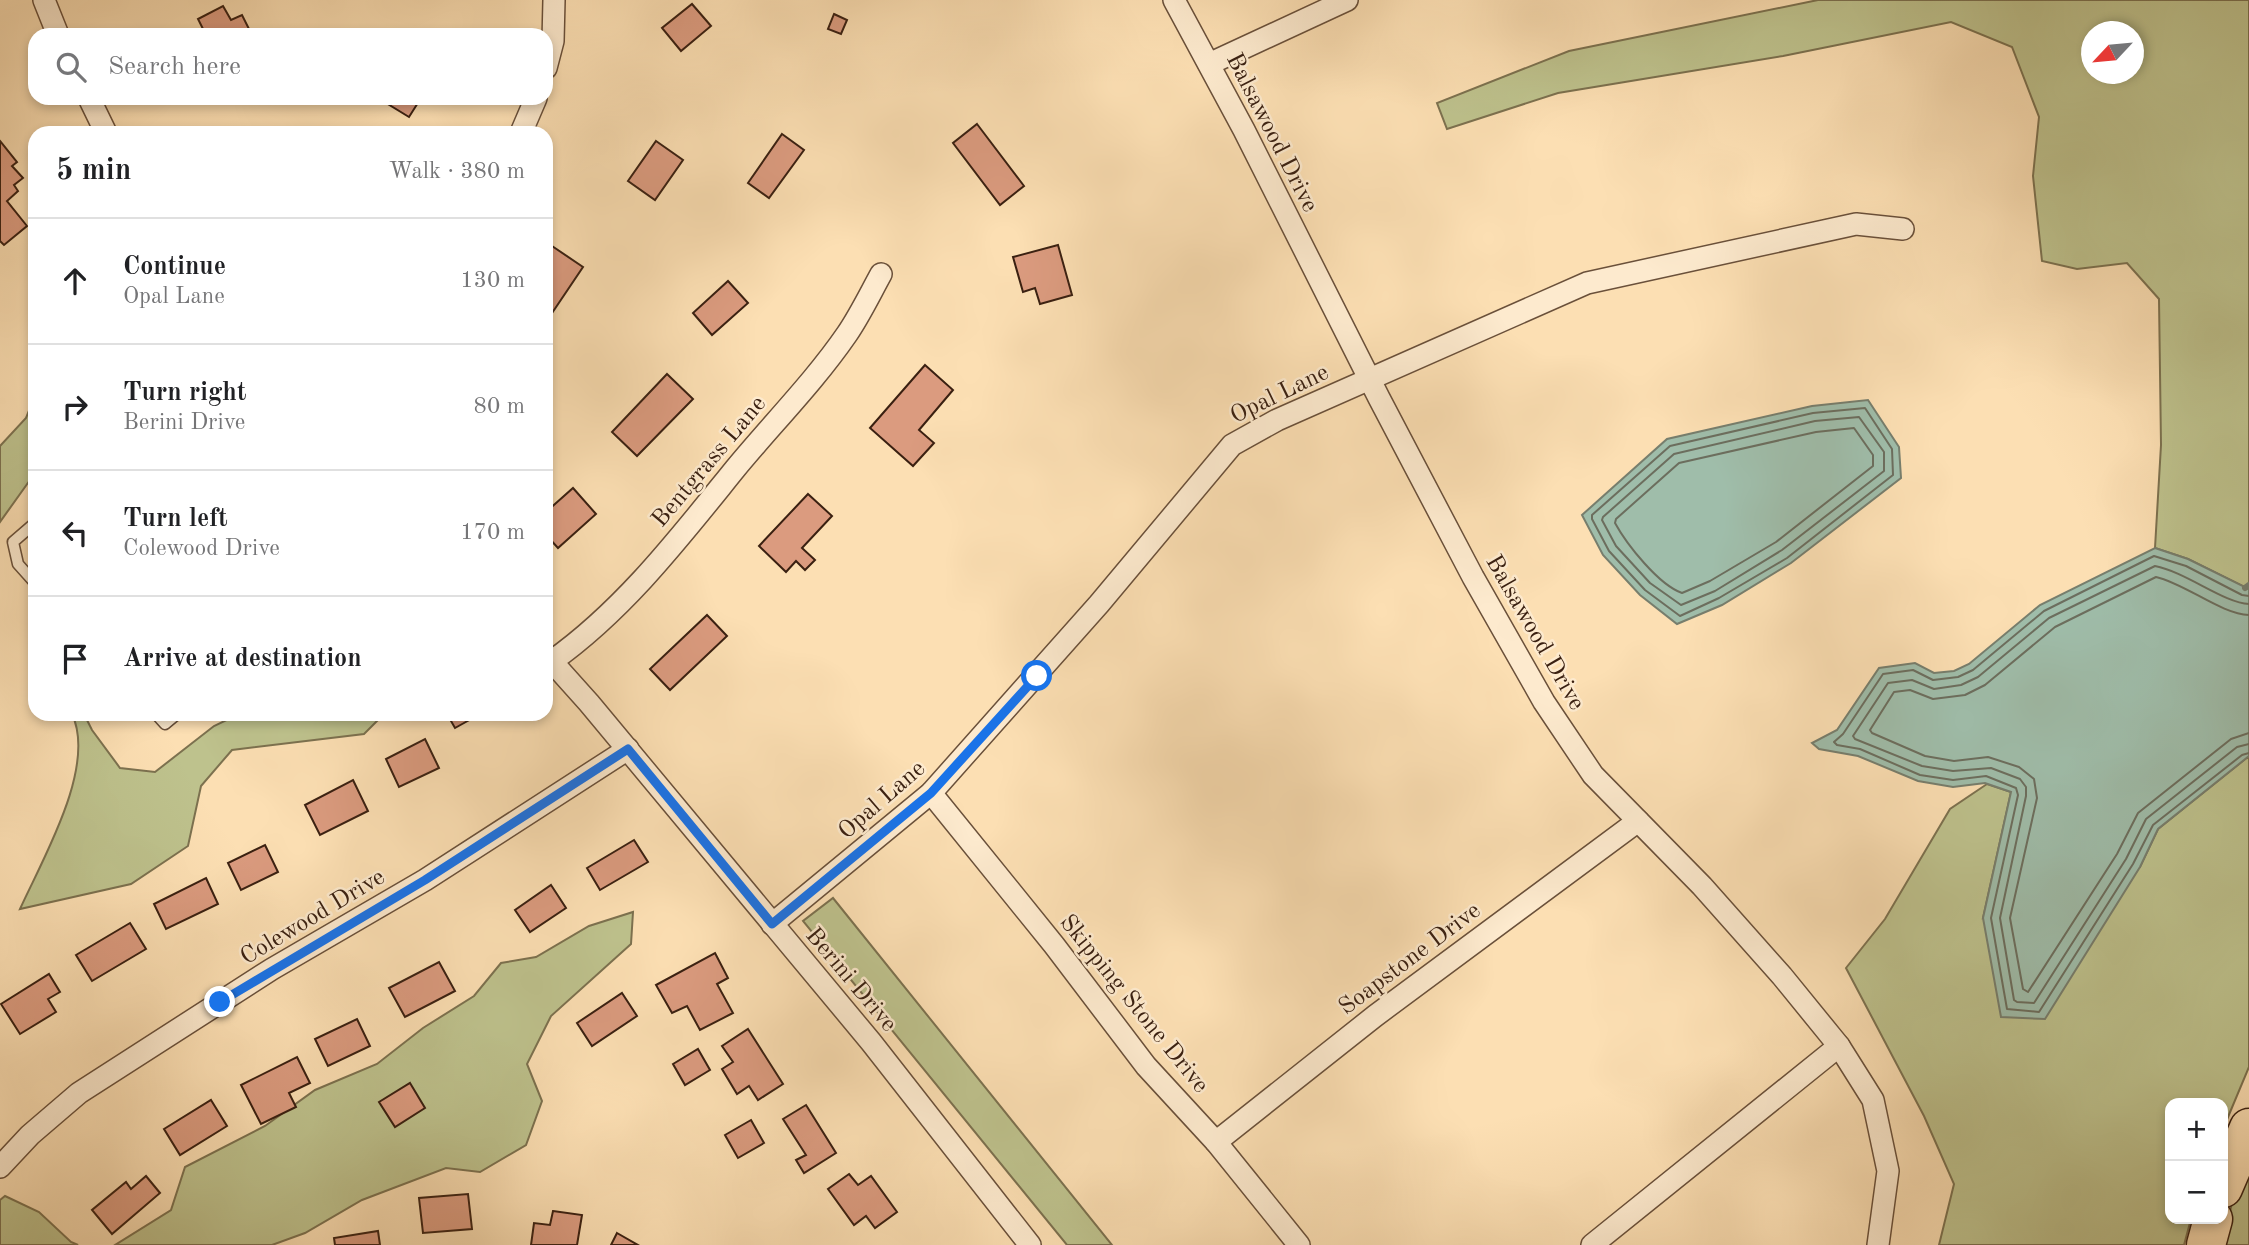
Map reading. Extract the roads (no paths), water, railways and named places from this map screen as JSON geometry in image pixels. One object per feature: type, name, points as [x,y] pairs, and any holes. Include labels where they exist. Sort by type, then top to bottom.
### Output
[{"type":"highway","points":[[2228,1176],[2249,1128]]},
{"type":"highway","points":[[2206,1245],[2212,1224]]},
{"type":"street","points":[[44,0],[55,28]]},
{"type":"street","points":[[553,41],[554,0]]},
{"type":"street","name":"Balsawood Drive","points":[[1174,0],[1473,577],[1544,702],[1593,775],[1711,896],[1782,976],[1839,1045],[1873,1100],[1888,1171],[1878,1245]]},
{"type":"street","points":[[1209,64],[1347,0]]},
{"type":"street","points":[[92,105],[103,126]]},
{"type":"street","points":[[524,126],[533,105]]},
{"type":"street","name":"Opal Lane","points":[[772,924],[931,793],[1100,604],[1232,445],[1277,420],[1587,283],[1857,224],[1903,229]]},
{"type":"street","name":"Bentgrass Lane","points":[[553,656],[576,644],[680,537],[825,363],[848,332],[881,274]]},
{"type":"street","name":"Berini Drive","points":[[553,663],[880,1053],[1030,1245]]},
{"type":"street","name":"Colewood Drive","points":[[0,1167],[30,1135],[79,1093],[272,970],[425,880],[628,749]]},
{"type":"street","name":"Skipping Stone Drive","points":[[931,793],[1054,945],[1146,1066],[1216,1142],[1299,1245]]},
{"type":"street","name":"Soapstone Drive","points":[[1216,1142],[1364,1024],[1638,821]]},
{"type":"street","points":[[1592,1245],[1839,1045]]},
{"type":"lane","points":[[28,529],[13,542],[18,565],[28,576]]},
{"type":"water","points":[[1868,400],[1899,447],[1901,478],[1791,563],[1722,605],[1677,624],[1640,595],[1603,555],[1582,515],[1667,439],[1812,406]]},
{"type":"water","points":[[2155,548],[2188,559],[2249,589],[2249,756],[2158,829],[2140,867],[2045,1019],[2001,1017],[1983,918],[2011,792],[1985,783],[1953,787],[1918,781],[1858,756],[1819,749],[1812,743],[1837,730],[1879,668],[1915,663],[1934,673],[1954,671],[1969,664],[2040,605]]},
{"type":"waterway","points":[[2245,588],[2249,585]]}]
